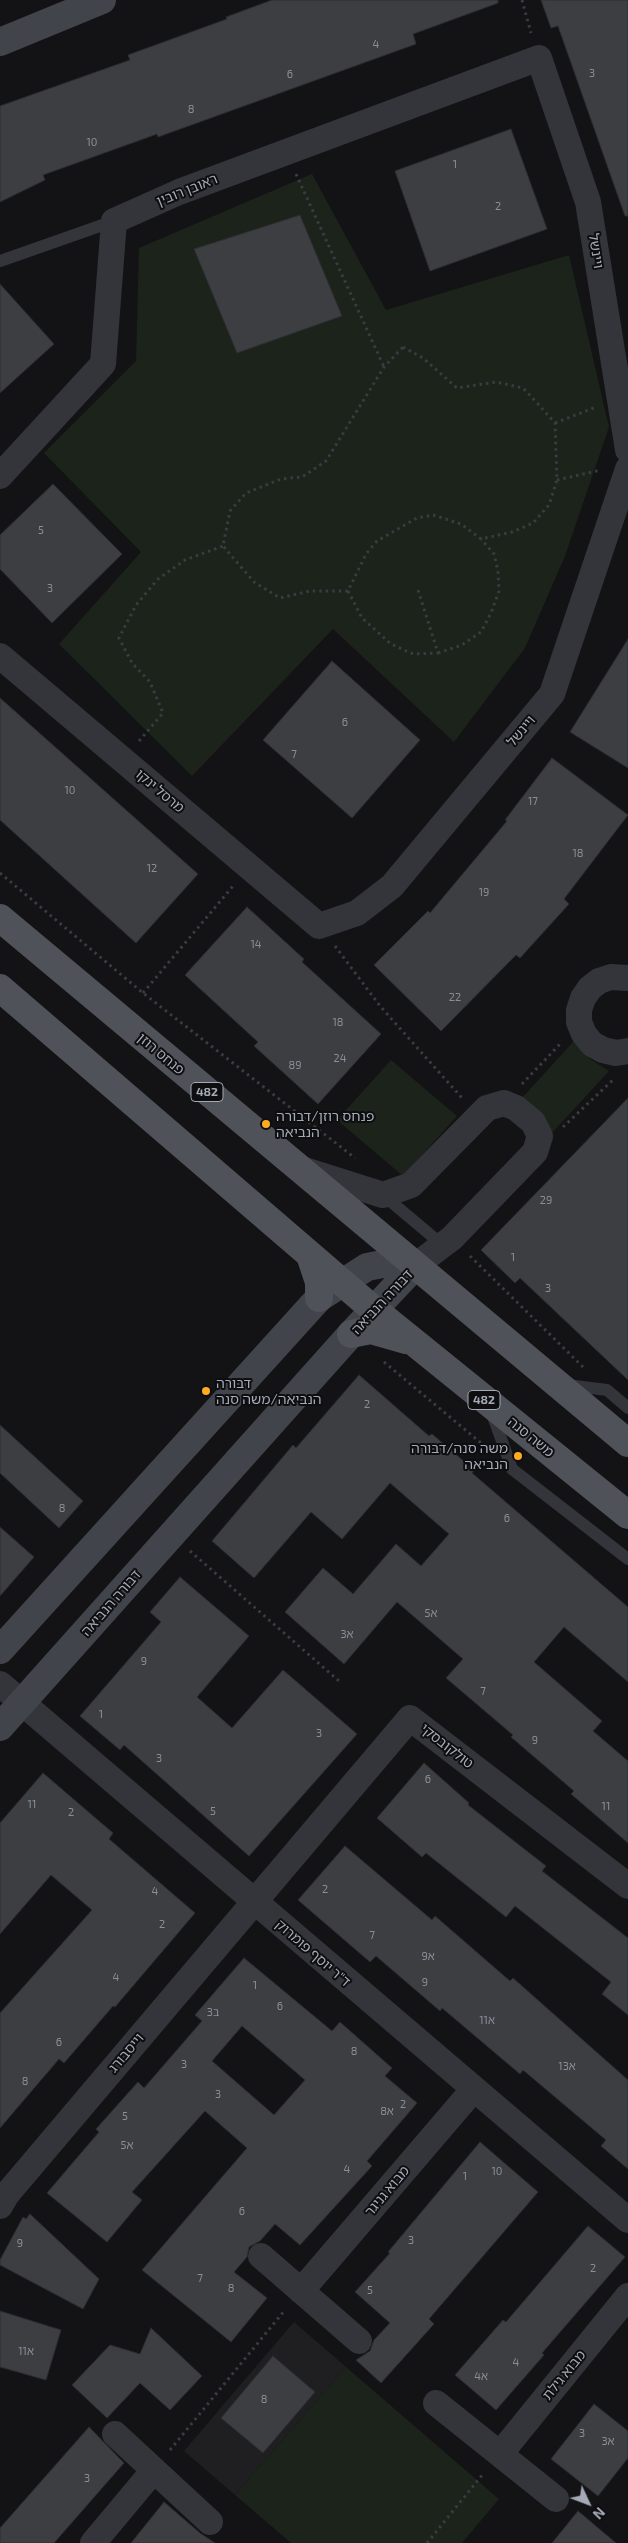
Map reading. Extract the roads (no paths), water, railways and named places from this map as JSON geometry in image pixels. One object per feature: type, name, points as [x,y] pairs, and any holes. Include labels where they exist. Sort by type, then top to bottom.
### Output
[{"type":"main road","name":"פנחס רוזן","points":[[0,918],[296,1167],[435,1251]]},
{"type":"main road","name":"482","points":[[0,988],[342,1282]]},
{"type":"main road","name":"482","points":[[435,1251],[556,1384],[628,1443]]},
{"type":"main road","points":[[310,1255],[319,1282],[319,1298]]},
{"type":"main road","name":"משה סנה","points":[[342,1282],[373,1310],[628,1515]]},
{"type":"main road","points":[[351,1334],[371,1330],[416,1343]]},
{"type":"street","points":[[0,42],[102,0]]},
{"type":"street","name":"ראובן רובין","points":[[114,221],[179,192],[538,58]]},
{"type":"street","name":"ויינשל","points":[[319,926],[357,913],[392,886],[552,694],[622,462],[620,397],[588,202],[538,58]]},
{"type":"street","points":[[0,476],[103,364],[114,221]]},
{"type":"street","name":"מרסל ינקו","points":[[0,656],[319,926]]},
{"type":"street","points":[[624,1062],[616,1053],[603,1050],[592,1044],[584,1034],[579,1010],[583,998],[590,988],[599,981],[611,976],[628,978]]},
{"type":"street","points":[[296,1167],[383,1195],[411,1185],[487,1108],[504,1103],[516,1108],[533,1122],[540,1136],[535,1152],[435,1251]]},
{"type":"street","name":"דבורה הנביאה","points":[[0,1650],[319,1298],[367,1267],[435,1251]]},
{"type":"street","name":"דבורה הנביאה","points":[[0,1727],[351,1334],[373,1310],[435,1251]]},
{"type":"street","name":"ד\"ר יוסף פומרוק","points":[[0,1684],[473,2090],[628,2220]]},
{"type":"street","name":"טולקובסקי","points":[[253,1902],[410,1718],[628,1886]]},
{"type":"street","name":"וייסבורג","points":[[0,2206],[7,2194],[253,1902]]},
{"type":"street","name":"מבוא גניגר","points":[[301,2291],[473,2090]]},
{"type":"street","points":[[261,2256],[359,2341]]},
{"type":"street","name":"מבוא גילת","points":[[500,2454],[628,2296]]},
{"type":"street","points":[[436,2403],[556,2499]]},
{"type":"street","points":[[115,2434],[210,2522]]},
{"type":"street","points":[[92,2543],[154,2470]]},
{"type":"lane","points":[[0,261],[114,221]]},
{"type":"lane","points":[[383,1195],[432,1237],[435,1251]]},
{"type":"lane","points":[[556,1384],[607,1390],[628,1408]]},
{"type":"lane","points":[[489,1404],[512,1469],[628,1558]]},
{"type":"place","name":"פנחס רוזן/דבורה הנביאה","points":[[266,1124]]},
{"type":"place","name":"דבורה הנביאה/משה סנה","points":[[206,1391]]},
{"type":"place","name":"משה סנה/דבורה הנביאה","points":[[518,1456]]}]
